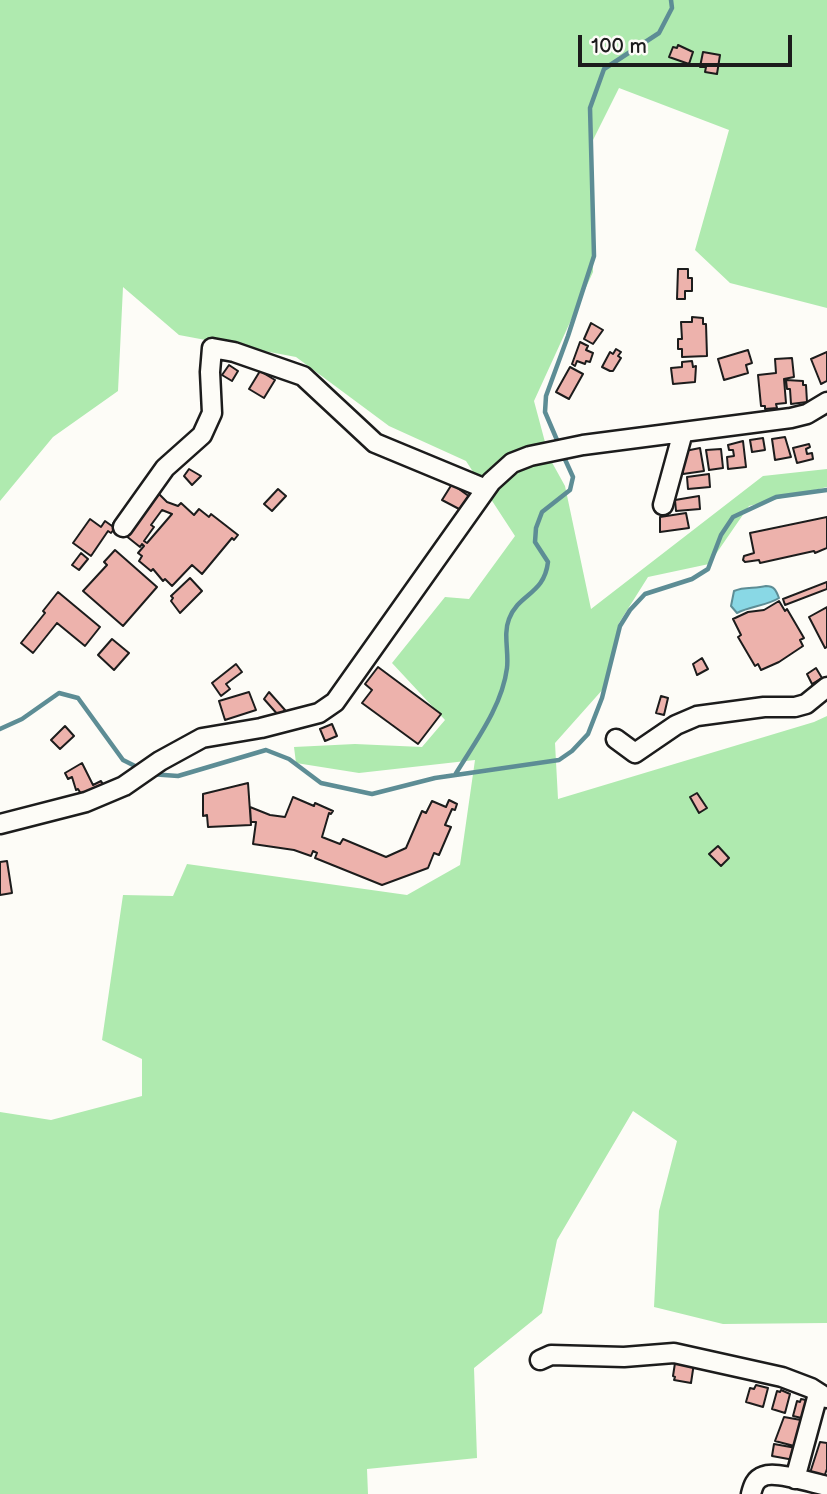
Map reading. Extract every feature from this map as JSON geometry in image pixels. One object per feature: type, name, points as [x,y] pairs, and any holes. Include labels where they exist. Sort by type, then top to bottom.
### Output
[{"type":"street","points":[[123,527],[165,468],[202,435],[212,412],[212,348],[234,352],[303,376],[376,443],[486,489]]},
{"type":"street","points":[[0,824],[86,802],[124,786],[202,738],[261,728],[319,713],[335,702],[486,489],[512,463],[576,447],[791,418],[807,414],[827,402]]},
{"type":"street","points":[[663,505],[683,432]]},
{"type":"street","points":[[628,745],[686,713],[795,707],[806,704],[827,687]]},
{"type":"street","points":[[540,1360],[551,1355],[624,1357],[674,1353],[782,1377],[811,1388],[823,1396],[794,1479]]},
{"type":"street","points":[[751,1494],[754,1484],[763,1476],[772,1475],[827,1486]]},
{"type":"green space","points":[[0,0],[827,0],[827,308],[730,283],[695,250],[729,130],[619,88],[591,144],[593,272],[534,401],[549,457],[565,486],[591,609],[763,476],[827,469],[827,487],[749,506],[709,564],[648,577],[619,623],[604,688],[555,743],[558,799],[827,716],[827,1323],[723,1324],[654,1307],[659,1211],[677,1141],[633,1111],[557,1240],[542,1313],[474,1368],[477,1458],[367,1469],[368,1494],[0,1494],[0,1112],[51,1120],[142,1096],[142,1059],[102,1040],[123,895],[173,896],[187,864],[407,895],[460,865],[475,760],[359,773],[296,763],[294,747],[355,744],[422,747],[445,720],[392,663],[445,597],[469,599],[515,536],[466,461],[389,426],[296,357],[179,335],[123,287],[118,391],[53,437],[0,501]]},
{"type":"water","points":[[766,586],[774,589],[779,598],[737,613],[731,606],[734,591]]},
{"type":"building","points":[[678,45],[693,52],[689,64],[669,57],[673,47],[677,48]]},
{"type":"building","points":[[703,52],[720,55],[717,74],[705,72],[706,67],[700,67]]},
{"type":"building","points":[[678,269],[688,269],[688,278],[692,278],[692,291],[685,291],[685,299],[677,299]]},
{"type":"building","points":[[692,317],[703,318],[703,324],[706,324],[707,356],[682,357],[682,349],[678,349],[678,339],[682,339],[681,322],[692,322]]},
{"type":"building","points":[[591,323],[603,330],[593,344],[584,339]]},
{"type":"building","points":[[580,342],[588,346],[586,350],[593,353],[590,362],[586,361],[585,364],[577,361],[575,366],[572,364]]},
{"type":"building","points":[[616,349],[621,352],[618,356],[621,358],[613,371],[602,367],[610,352],[613,354]]},
{"type":"building","points":[[748,350],[752,363],[746,365],[748,373],[724,380],[718,359]]},
{"type":"building","points":[[827,352],[827,381],[821,384],[811,359]]},
{"type":"building","points":[[792,358],[794,377],[784,379],[786,403],[776,404],[777,408],[765,409],[765,406],[761,406],[758,375],[776,373],[775,359]]},
{"type":"building","points":[[692,361],[693,367],[696,366],[695,382],[673,384],[671,368],[682,367],[682,362]]},
{"type":"building","points":[[229,365],[238,371],[232,381],[222,375]]},
{"type":"building","points":[[570,367],[583,374],[569,399],[556,392]]},
{"type":"building","points":[[260,371],[275,380],[264,398],[249,389]]},
{"type":"building","points":[[786,380],[803,381],[803,385],[806,385],[807,402],[791,404]]},
{"type":"building","points":[[785,437],[791,457],[775,460],[772,439]]},
{"type":"building","points":[[763,438],[765,450],[752,452],[750,440]]},
{"type":"building","points":[[743,441],[746,467],[728,469],[727,457],[734,456],[728,445]]},
{"type":"building","points":[[809,444],[807,454],[812,453],[813,459],[797,463],[793,448]]},
{"type":"building","points":[[700,448],[704,471],[683,474],[682,460],[686,460],[685,451]]},
{"type":"building","points":[[721,449],[723,468],[709,470],[706,450]]},
{"type":"building","points":[[189,469],[201,476],[192,485],[184,476]]},
{"type":"building","points":[[709,474],[710,487],[688,489],[687,477]]},
{"type":"building","points":[[452,484],[470,497],[461,510],[442,500]]},
{"type":"building","points":[[278,489],[286,496],[272,511],[264,504]]},
{"type":"building","points":[[156,491],[167,502],[178,506],[181,503],[194,515],[199,509],[209,517],[211,514],[238,535],[234,540],[232,538],[202,574],[192,565],[172,586],[139,561],[142,556],[138,553],[144,546],[142,544],[140,547],[125,535]],"holes":[[[162,510],[172,514],[147,543],[144,541]]]},
{"type":"building","points":[[699,496],[700,509],[676,511],[675,500]]},
{"type":"building","points":[[686,513],[689,528],[660,532],[660,517]]},
{"type":"building","points":[[827,517],[827,548],[815,553],[814,551],[760,563],[759,560],[743,560],[744,556],[754,553],[750,533]]},
{"type":"building","points":[[90,519],[101,527],[105,521],[112,526],[114,522],[118,524],[111,533],[108,531],[91,556],[73,543]]},
{"type":"building","points":[[115,550],[157,587],[123,626],[83,591],[107,565],[104,562]]},
{"type":"building","points":[[81,553],[88,559],[79,570],[72,565]]},
{"type":"building","points":[[190,578],[202,591],[180,613],[171,601],[171,596]]},
{"type":"building","points":[[827,582],[827,589],[785,605],[783,599]]},
{"type":"building","points":[[58,592],[100,627],[85,646],[57,623],[33,653],[21,643]]},
{"type":"building","points":[[779,601],[785,611],[787,609],[804,638],[800,640],[803,646],[761,670],[758,664],[755,666],[738,637],[741,635],[733,619],[748,612],[764,610]]},
{"type":"building","points":[[827,607],[827,647],[825,648],[809,617]]},
{"type":"building","points":[[112,639],[129,653],[114,670],[98,655]]},
{"type":"building","points":[[702,658],[708,669],[697,675],[693,664]]},
{"type":"building","points":[[236,664],[242,672],[226,684],[230,689],[221,696],[212,683]]},
{"type":"building","points":[[378,667],[441,714],[418,744],[362,703],[372,690],[365,684]]},
{"type":"building","points":[[816,668],[822,678],[812,684],[807,674]]},
{"type":"building","points":[[249,692],[256,710],[225,720],[219,701]]},
{"type":"building","points":[[269,692],[285,710],[279,716],[264,699]]},
{"type":"building","points":[[661,696],[668,698],[664,715],[656,713]]},
{"type":"building","points":[[332,724],[337,736],[325,741],[320,729]]},
{"type":"building","points":[[65,726],[74,736],[60,749],[51,740]]},
{"type":"building","points":[[82,763],[93,785],[101,781],[104,786],[83,797],[78,789],[76,790],[72,777],[68,779],[65,773]]},
{"type":"building","points":[[248,783],[251,825],[208,827],[207,815],[203,816],[203,794]]},
{"type":"building","points":[[697,793],[707,808],[699,813],[690,797]]},
{"type":"building","points":[[293,797],[333,811],[329,813],[322,837],[340,844],[343,839],[386,857],[406,848],[422,811],[426,813],[432,801],[446,807],[449,800],[457,804],[445,825],[451,827],[439,855],[434,853],[428,868],[382,885],[315,858],[317,853],[313,851],[311,856],[294,850],[253,844],[256,822],[251,822],[250,807],[270,815],[285,817]]},
{"type":"building","points":[[718,846],[729,858],[721,866],[709,854]]},
{"type":"building","points":[[7,861],[12,893],[0,895],[0,862]]},
{"type":"building","points":[[679,1361],[694,1363],[691,1383],[674,1380],[675,1363],[678,1364]]},
{"type":"building","points":[[756,1385],[768,1388],[763,1407],[746,1402],[750,1388],[754,1389]]},
{"type":"building","points":[[777,1391],[790,1394],[785,1413],[772,1409]]},
{"type":"building","points":[[808,1396],[812,1397],[806,1419],[793,1416],[797,1401],[806,1400]]},
{"type":"building","points":[[784,1417],[804,1423],[798,1447],[775,1441]]},
{"type":"building","points":[[820,1442],[827,1443],[827,1469],[824,1477],[810,1473]]},
{"type":"building","points":[[774,1444],[796,1448],[794,1460],[772,1456]]},
{"type":"waterway","points":[[560,447],[545,412],[546,396],[594,256],[590,108],[604,69],[659,33],[672,8],[671,0]]},
{"type":"waterway","points":[[455,775],[487,724],[500,697],[507,668],[506,631],[513,610],[537,588],[546,573],[548,562],[535,542],[536,528],[542,512],[570,490],[573,477],[563,455]]},
{"type":"waterway","points":[[150,774],[178,776],[266,750],[289,759],[321,783],[372,794],[435,778],[559,760],[588,734],[602,698],[620,626],[645,594],[692,579],[708,569],[721,535],[733,517],[776,497],[827,490]]},
{"type":"waterway","points":[[0,729],[22,719],[59,693],[78,698],[123,760],[139,768]]}]
